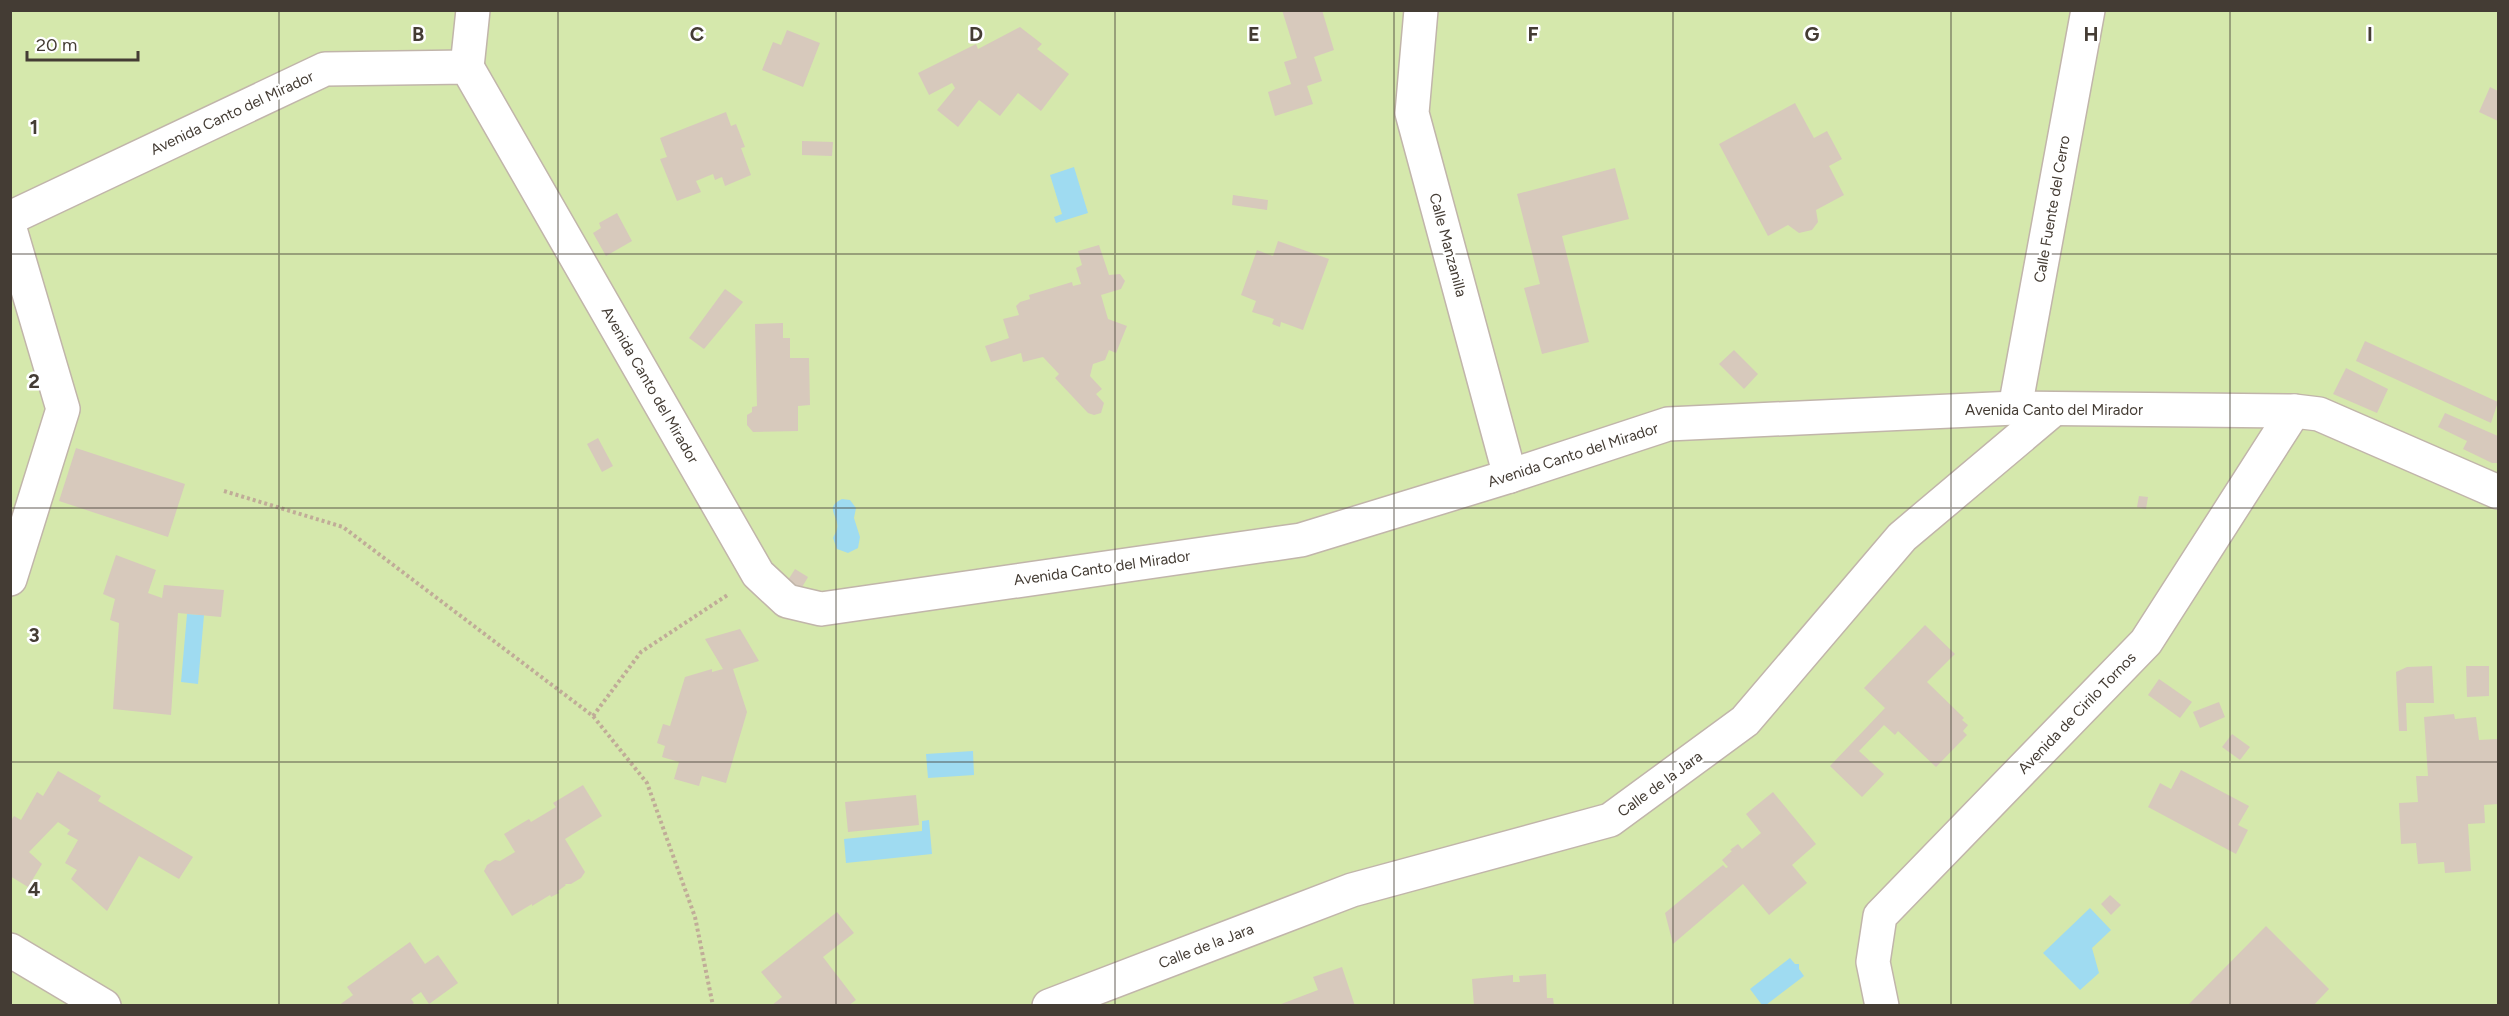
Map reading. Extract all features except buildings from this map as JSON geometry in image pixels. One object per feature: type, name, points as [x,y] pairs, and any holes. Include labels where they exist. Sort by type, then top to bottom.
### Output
[{"type":"street","points":[[467,67],[473,10]]},
{"type":"street","name":"Calle Manzanilla","points":[[1421,10],[1412,113],[1510,476]]},
{"type":"street","name":"Calle Fuente del Cerro","points":[[2015,408],[2088,10]]},
{"type":"street","name":"Avenida Canto del Mirador","points":[[10,218],[325,69],[467,67],[758,574],[787,601],[821,609],[1301,540],[1510,476],[1668,424],[2015,408],[2294,411],[2319,414],[2499,492]]},
{"type":"street","points":[[10,229],[63,409],[10,579]]},
{"type":"street","name":"Calle de la Jara","points":[[1049,1005],[1352,890],[1611,820],[1745,721],[1902,537],[2054,409]]},
{"type":"street","name":"Avenida de Cirilo Tornos","points":[[1882,1005],[1873,962],[1880,916],[2146,642],[2294,411]]},
{"type":"street","points":[[10,950],[104,1005]]},
{"type":"path","points":[[224,491],[343,527],[593,716],[647,783],[695,917],[713,1005]]},
{"type":"path","points":[[593,716],[641,652],[758,574]]},
{"type":"green space","points":[[11,11],[2498,11],[2498,1005],[11,1005]]},
{"type":"water","points":[[1074,167],[1088,213],[1056,223],[1054,217],[1062,214],[1050,175]]},
{"type":"water","points":[[842,499],[850,500],[856,508],[854,518],[860,537],[858,548],[848,553],[837,549],[833,538],[837,524],[833,509],[836,502]]},
{"type":"water","points":[[187,614],[204,615],[198,684],[181,682]]},
{"type":"water","points":[[973,751],[974,775],[928,778],[926,754]]},
{"type":"water","points":[[929,820],[932,854],[846,863],[844,839],[922,831],[922,821]]},
{"type":"water","points":[[2090,908],[2111,930],[2092,948],[2099,973],[2080,990],[2043,953]]},
{"type":"water","points":[[1790,958],[1795,964],[1799,964],[1799,969],[1804,976],[1766,1005],[1762,1005],[1750,989]]}]
